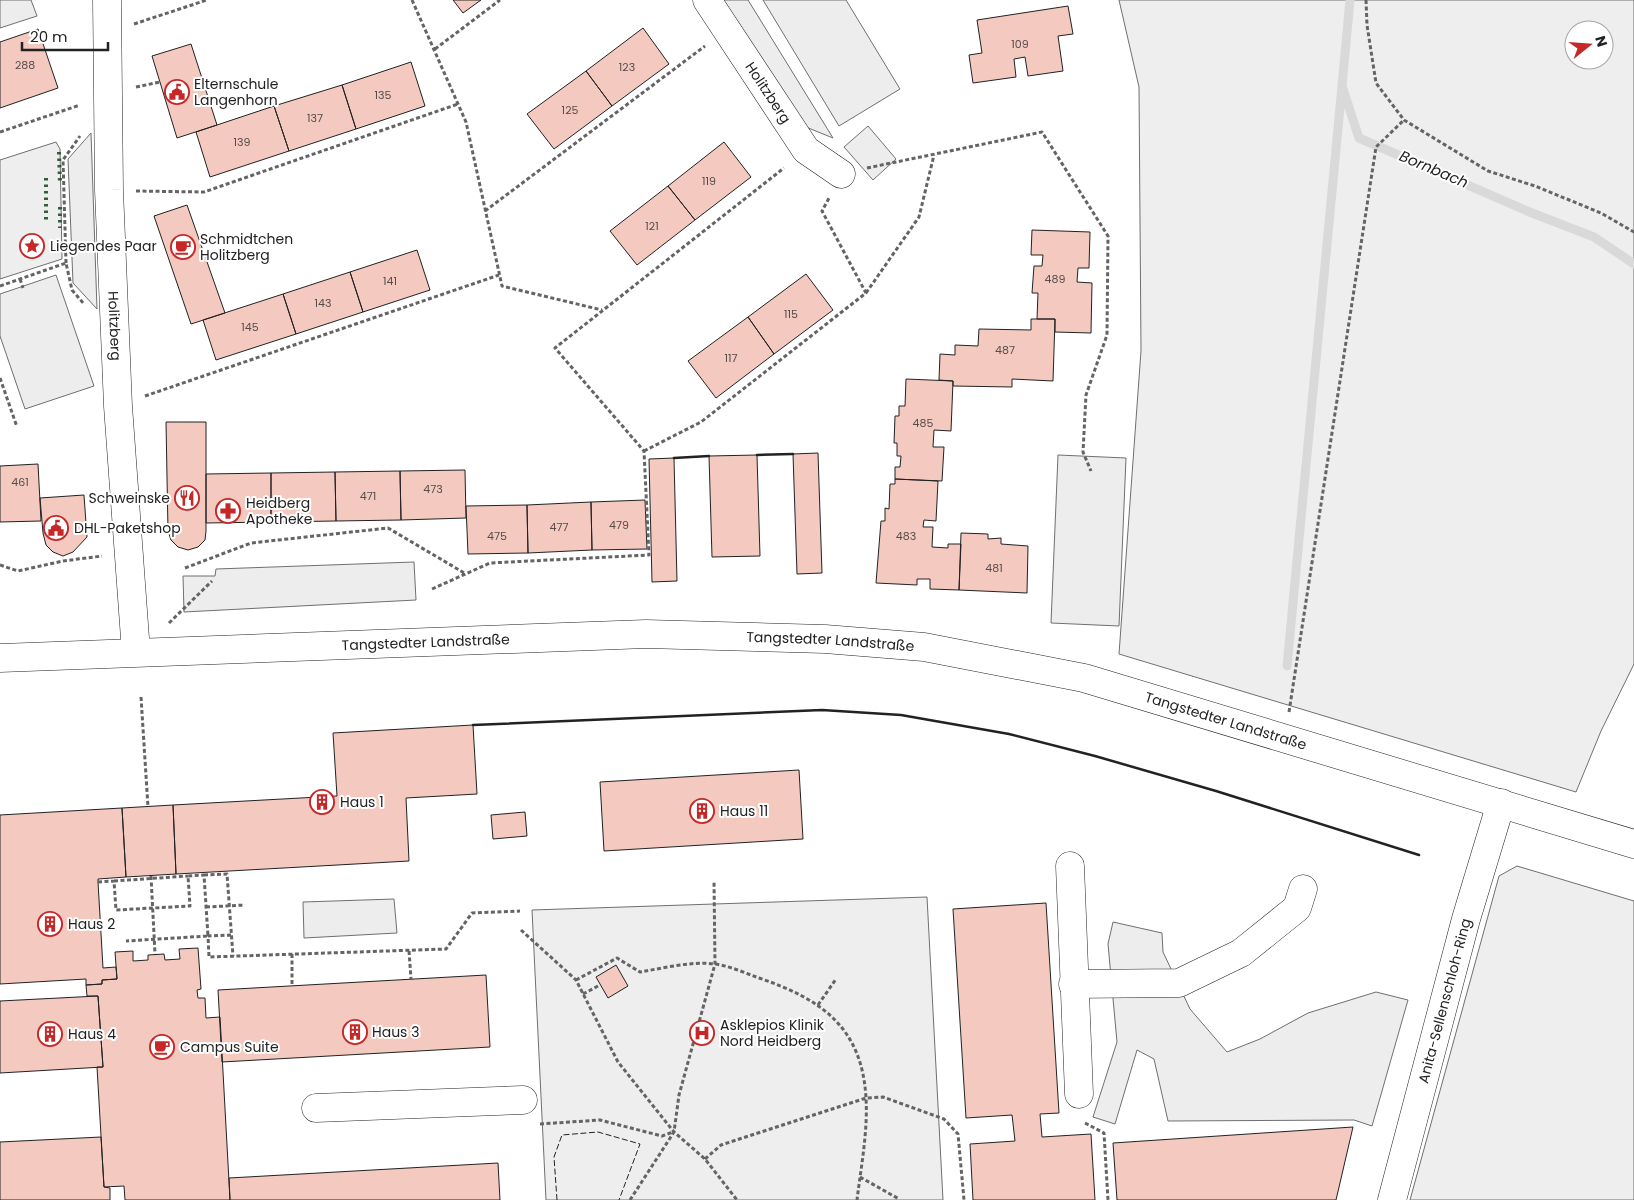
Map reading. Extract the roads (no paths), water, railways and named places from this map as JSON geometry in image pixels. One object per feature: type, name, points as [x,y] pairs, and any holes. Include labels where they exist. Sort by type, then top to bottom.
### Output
[{"type":"street","name":"Holitzberg","points":[[107,0],[109,190],[118,406],[136,652]]},
{"type":"street","name":"Holitzberg","points":[[707,0],[806,150],[841,174]]},
{"type":"street","name":"Tangstedter Landstraße","points":[[0,658],[646,634],[825,639],[924,647],[1084,678],[1285,737],[1634,844]]},
{"type":"street","name":"Anita-Sellenschloh-Ring","points":[[1392,1200],[1464,928],[1502,803]]},
{"type":"street","points":[[1070,866],[1073,984],[1079,1094]]},
{"type":"street","points":[[1073,984],[1179,983],[1241,953],[1297,908],[1303,889]]},
{"type":"street","points":[[316,1108],[523,1100]]},
{"type":"waterway","name":"Bornbach","points":[[1350,0],[1342,86],[1359,138],[1532,213],[1594,237],[1634,264]]},
{"type":"waterway","points":[[1287,666],[1342,86]]},
{"type":"place","name":"Elternschule Langenhorn","points":[[177,92]]},
{"type":"place","name":"Liegendes Paar","points":[[32,246]]},
{"type":"place","name":"Schmidtchen Holitzberg","points":[[183,247]]},
{"type":"place","name":"Schweinske","points":[[187,498]]},
{"type":"place","name":"Heidberg Apotheke","points":[[228,511]]},
{"type":"place","name":"DHL-Paketshop","points":[[56,528]]},
{"type":"place","name":"Haus 1","points":[[322,802]]},
{"type":"place","name":"Haus 11","points":[[702,811]]},
{"type":"place","name":"Haus 2","points":[[50,924]]},
{"type":"place","name":"Haus 3","points":[[355,1032]]},
{"type":"place","name":"Asklepios Klinik Nord Heidberg","points":[[702,1033]]},
{"type":"place","name":"Haus 4","points":[[50,1034]]},
{"type":"place","name":"Campus Suite","points":[[162,1047]]}]
